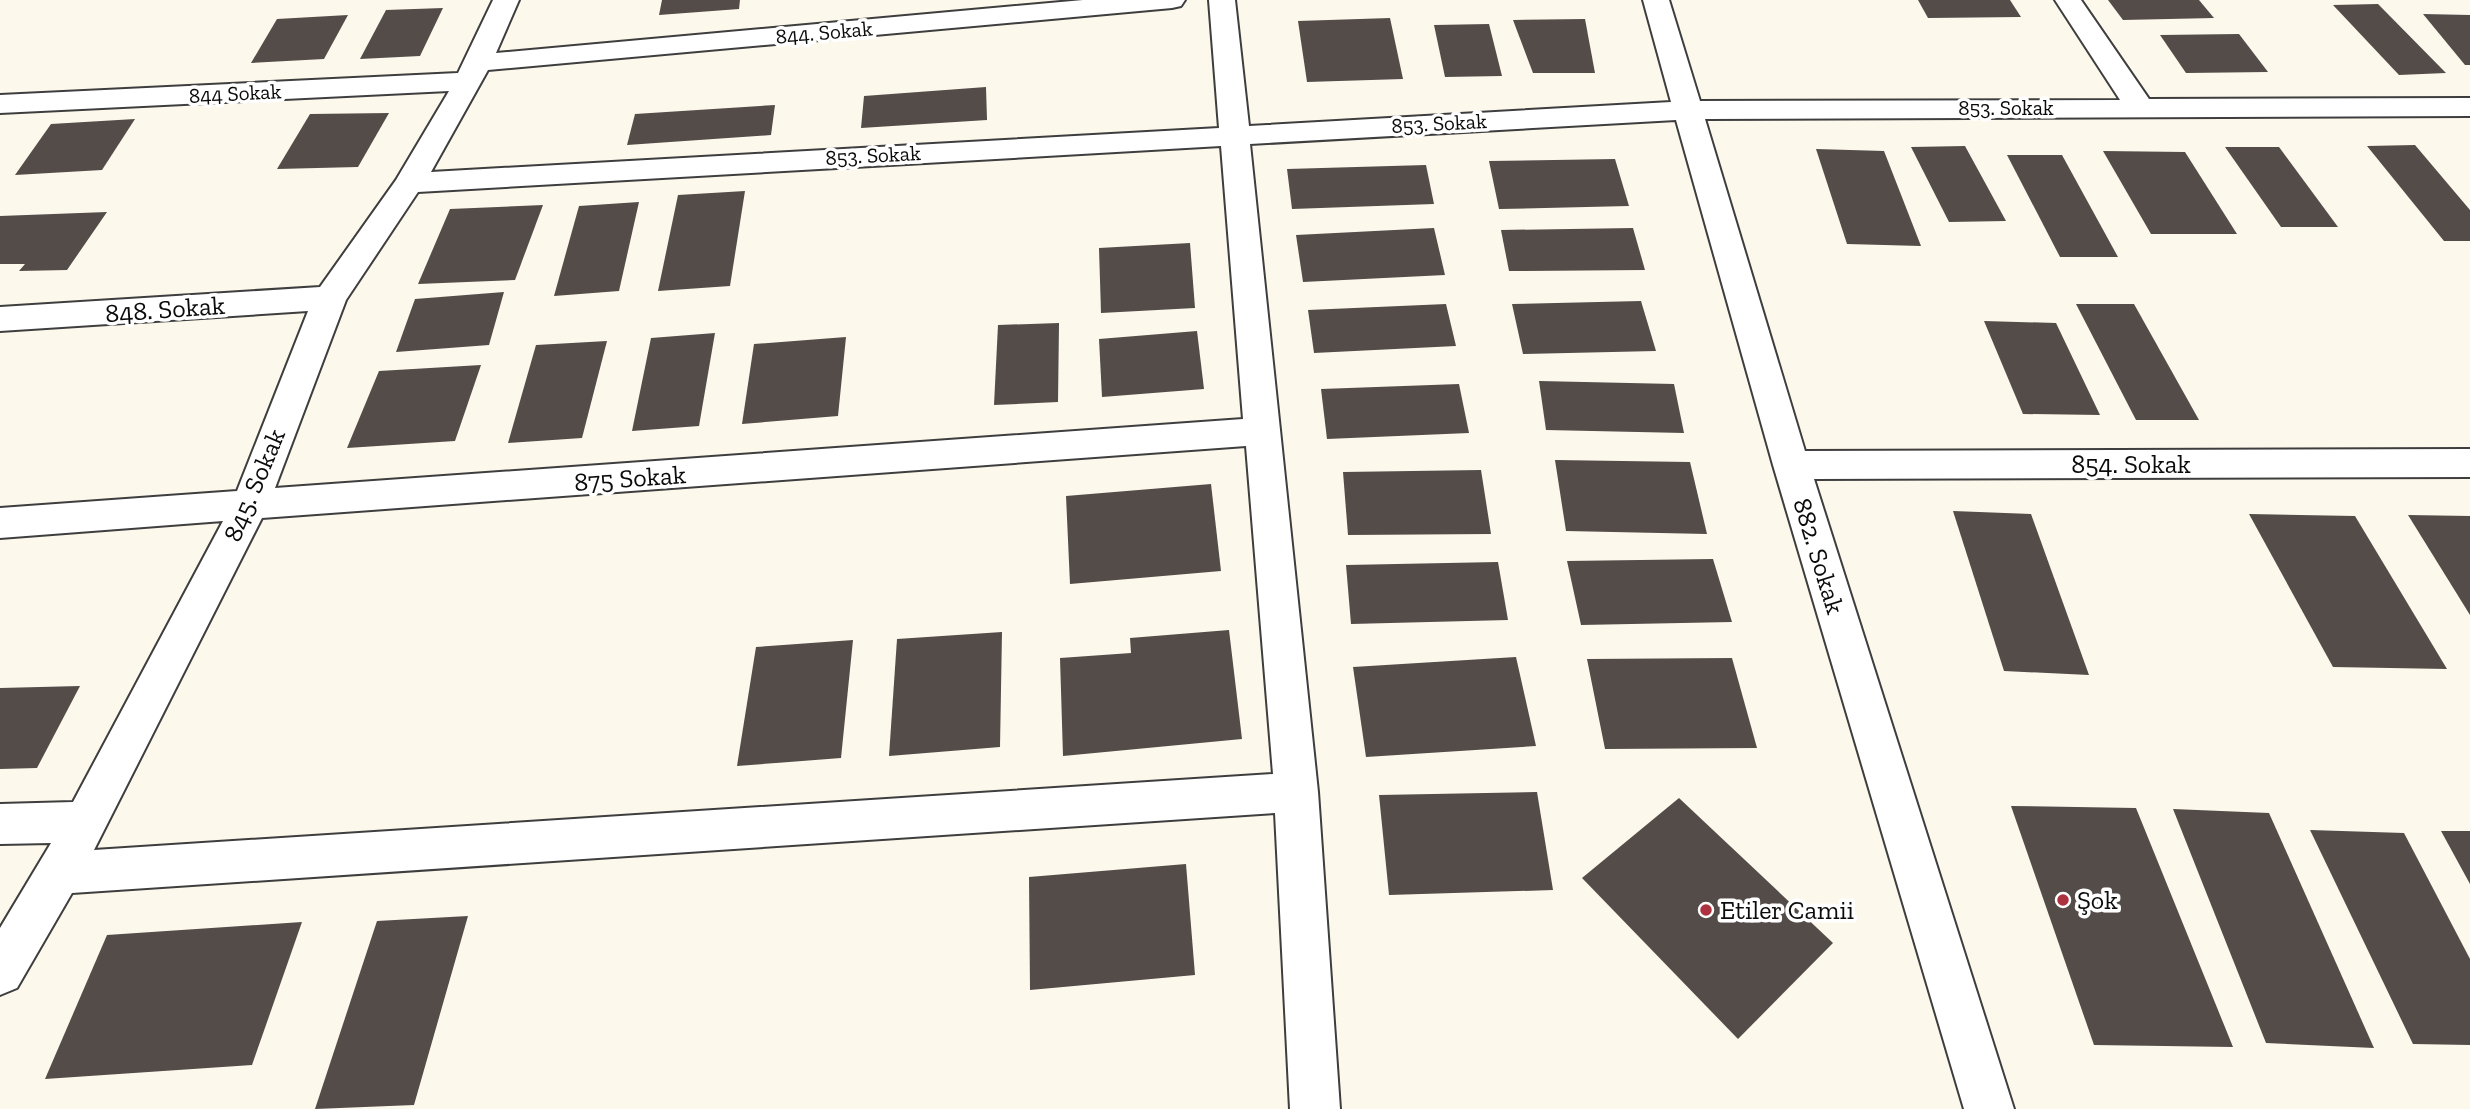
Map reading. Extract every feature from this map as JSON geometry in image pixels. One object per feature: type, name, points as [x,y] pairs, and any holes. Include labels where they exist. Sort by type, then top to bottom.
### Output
[{"type":"street","name":"845. Sokak","points":[[0,972],[59,873],[250,506],[330,298],[410,183],[473,72],[506,0]]},
{"type":"street","name":"844. Sokak","points":[[473,72],[1172,0]]},
{"type":"street","points":[[1222,0],[1296,792],[1315,1109]]},
{"type":"street","name":"882. Sokak","points":[[1656,0],[1791,465],[1989,1109]]},
{"type":"street","points":[[2068,0],[2139,106]]},
{"type":"street","name":"844 Sokak","points":[[0,104],[473,72]]},
{"type":"street","name":"853. Sokak","points":[[410,183],[1689,110],[2139,106],[2470,107]]},
{"type":"street","name":"848. Sokak","points":[[0,319],[330,298]]},
{"type":"street","name":"875 Sokak","points":[[0,523],[1261,432]]},
{"type":"street","name":"854. Sokak","points":[[1791,465],[2470,463]]},
{"type":"street","points":[[59,873],[1296,792]]},
{"type":"street","points":[[0,824],[85,822]]},
{"type":"building","points":[[662,0],[740,0],[739,9],[659,15]]},
{"type":"building","points":[[1918,0],[2010,0],[2021,17],[1928,18]]},
{"type":"building","points":[[2108,0],[2199,0],[2214,18],[2123,20]]},
{"type":"building","points":[[2378,4],[2446,73],[2399,75],[2333,5]]},
{"type":"building","points":[[443,8],[420,56],[360,59],[386,10]]},
{"type":"building","points":[[2423,14],[2470,15],[2470,65],[2465,65]]},
{"type":"building","points":[[348,15],[324,59],[251,63],[277,19]]},
{"type":"building","points":[[1390,18],[1403,79],[1307,82],[1298,21]]},
{"type":"building","points":[[1585,19],[1595,73],[1533,73],[1513,20]]},
{"type":"building","points":[[1489,24],[1502,76],[1445,77],[1434,25]]},
{"type":"building","points":[[2239,34],[2268,72],[2186,73],[2160,35]]},
{"type":"building","points":[[986,87],[987,120],[861,128],[864,96]]},
{"type":"building","points":[[775,105],[771,135],[627,145],[635,114]]},
{"type":"building","points":[[389,113],[358,167],[277,169],[310,114]]},
{"type":"building","points":[[135,119],[102,170],[15,175],[51,124]]},
{"type":"building","points":[[2415,145],[2470,210],[2470,241],[2444,241],[2367,146]]},
{"type":"building","points":[[1965,146],[2006,221],[1949,222],[1911,147]]},
{"type":"building","points":[[2225,147],[2279,147],[2338,227],[2281,227]]},
{"type":"building","points":[[1816,149],[1884,151],[1921,246],[1847,244]]},
{"type":"building","points":[[2103,151],[2185,152],[2237,234],[2151,234]]},
{"type":"building","points":[[2007,155],[2062,155],[2118,257],[2060,257]]},
{"type":"building","points":[[1615,159],[1629,206],[1499,209],[1489,161]]},
{"type":"building","points":[[1426,165],[1434,204],[1292,209],[1287,169]]},
{"type":"building","points":[[745,191],[730,286],[658,291],[678,195]]},
{"type":"building","points":[[639,202],[619,291],[554,296],[579,206]]},
{"type":"building","points":[[543,205],[515,280],[418,284],[450,209]]},
{"type":"building","points":[[107,212],[67,270],[19,271],[25,264],[0,264],[0,216]]},
{"type":"building","points":[[1434,228],[1445,275],[1303,282],[1296,235]]},
{"type":"building","points":[[1633,228],[1645,270],[1509,271],[1501,230]]},
{"type":"building","points":[[1190,243],[1195,308],[1101,313],[1099,248]]},
{"type":"building","points":[[504,292],[489,345],[396,352],[415,299]]},
{"type":"building","points":[[1641,301],[1656,351],[1523,354],[1512,304]]},
{"type":"building","points":[[1446,304],[1456,346],[1314,353],[1308,310]]},
{"type":"building","points":[[2076,304],[2134,304],[2199,420],[2136,420]]},
{"type":"building","points":[[1984,321],[2056,323],[2100,415],[2023,414]]},
{"type":"building","points":[[1059,323],[1058,402],[994,405],[998,325]]},
{"type":"building","points":[[1197,331],[1204,389],[1102,397],[1099,339]]},
{"type":"building","points":[[715,333],[699,426],[632,431],[651,338]]},
{"type":"building","points":[[846,337],[838,416],[742,424],[754,344]]},
{"type":"building","points":[[607,341],[582,438],[508,443],[536,345]]},
{"type":"building","points":[[481,365],[455,441],[347,448],[379,371]]},
{"type":"building","points":[[1539,381],[1674,384],[1684,433],[1546,430]]},
{"type":"building","points":[[1459,384],[1469,433],[1327,439],[1321,389]]},
{"type":"building","points":[[1555,460],[1690,462],[1707,534],[1566,531]]},
{"type":"building","points":[[1481,470],[1491,534],[1348,535],[1343,472]]},
{"type":"building","points":[[1211,484],[1221,571],[1070,584],[1066,496]]},
{"type":"building","points":[[1953,511],[2031,514],[2089,675],[2004,671]]},
{"type":"building","points":[[2249,514],[2355,516],[2447,669],[2333,667]]},
{"type":"building","points":[[2408,515],[2470,516],[2470,615]]},
{"type":"building","points":[[1713,559],[1732,622],[1581,625],[1567,561]]},
{"type":"building","points":[[1498,562],[1508,620],[1351,624],[1346,565]]},
{"type":"building","points":[[1229,630],[1242,739],[1063,756],[1060,658],[1131,653],[1130,638]]},
{"type":"building","points":[[1002,632],[1000,747],[889,756],[897,639]]},
{"type":"building","points":[[853,640],[841,758],[737,766],[756,647]]},
{"type":"building","points":[[1516,657],[1536,746],[1366,757],[1353,667]]},
{"type":"building","points":[[1732,658],[1757,748],[1605,749],[1587,659]]},
{"type":"building","points":[[80,686],[37,768],[0,769],[0,688]]},
{"type":"building","points":[[1537,792],[1553,890],[1389,895],[1379,795]]},
{"type":"building","name":"Etiler Camii","points":[[1679,798],[1833,943],[1738,1039],[1582,878]]},
{"type":"building","points":[[2011,806],[2136,808],[2233,1047],[2094,1045]]},
{"type":"building","points":[[2173,809],[2269,813],[2374,1048],[2266,1043]]},
{"type":"building","points":[[2310,830],[2404,833],[2470,959],[2470,1045],[2413,1044]]},
{"type":"building","points":[[2441,831],[2470,831],[2470,884]]},
{"type":"building","points":[[1186,864],[1195,975],[1030,990],[1029,877]]},
{"type":"building","points":[[468,916],[414,1105],[315,1109],[377,921]]},
{"type":"building","points":[[302,922],[252,1065],[45,1079],[107,935]]},
{"type":"place","name":"Şok","points":[[2063,900]]},
{"type":"place","name":"Etiler Camii","points":[[1706,910]]}]
